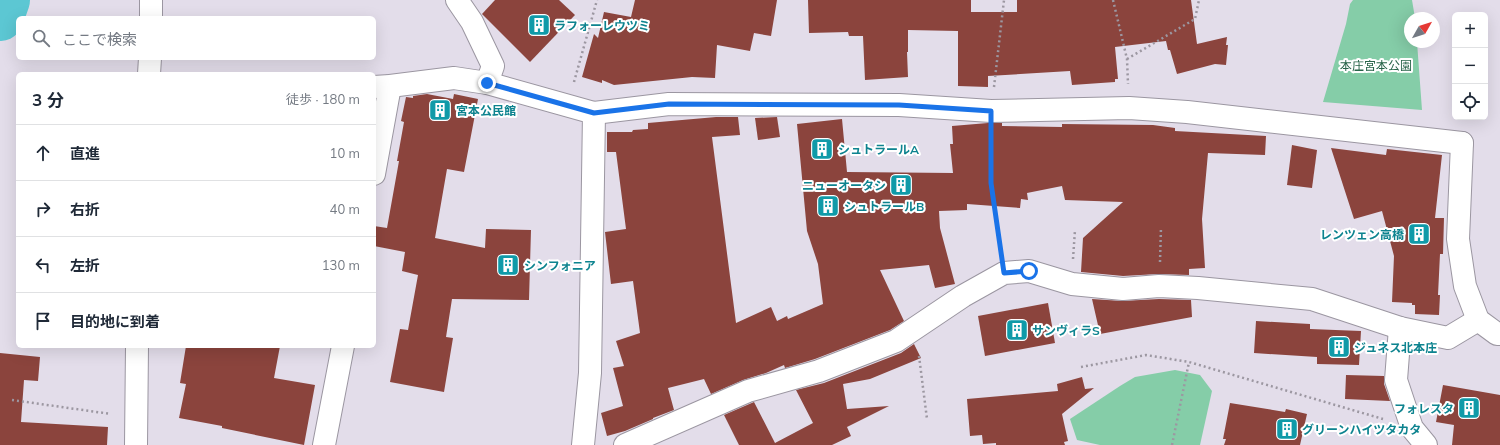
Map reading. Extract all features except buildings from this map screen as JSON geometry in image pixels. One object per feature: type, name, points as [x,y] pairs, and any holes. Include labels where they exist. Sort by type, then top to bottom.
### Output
[{"type":"street","points":[[151,0],[151,16]]},
{"type":"street","points":[[457,0],[472,22],[493,66],[487,83]]},
{"type":"street","points":[[150,60],[150,72]]},
{"type":"street","points":[[376,152],[382,86],[454,78],[487,83],[594,113],[669,104],[899,105],[991,111],[1129,108],[1187,112],[1462,143],[1458,239],[1465,286],[1478,320],[1500,334]]},
{"type":"street","points":[[583,445],[590,373],[594,113]]},
{"type":"street","points":[[625,445],[748,391],[819,371],[896,341],[916,326],[963,296],[1004,273],[1029,271],[1072,284],[1123,289],[1159,286],[1198,288],[1312,299],[1400,328],[1448,338],[1478,320]]},
{"type":"street","points":[[1400,328],[1396,380],[1412,428],[1426,445]]},
{"type":"street","points":[[136,445],[137,348]]},
{"type":"street","points":[[324,445],[343,348]]},
{"type":"path","points":[[568,106],[597,0]]},
{"type":"path","points":[[1004,0],[991,111],[991,183],[1004,273]]},
{"type":"path","points":[[1113,0],[1127,58],[1129,108]]},
{"type":"path","points":[[1127,58],[1195,19],[1199,0]]},
{"type":"path","points":[[1159,286],[1161,227]]},
{"type":"path","points":[[916,326],[927,419]]},
{"type":"path","points":[[1081,367],[1146,355],[1189,362],[1412,428]]},
{"type":"path","points":[[1172,445],[1189,362]]},
{"type":"path","points":[[12,400],[137,418]]},
{"type":"green space","name":"本庄宮本公園","points":[[1353,0],[1412,0],[1414,12],[1404,12],[1404,48],[1417,48],[1422,110],[1323,102],[1346,24],[1350,4]]},
{"type":"green space","points":[[1175,370],[1200,375],[1212,391],[1200,445],[1100,445],[1077,440],[1070,419],[1135,377]]},
{"type":"waterway","points":[[0,17],[6,0]]},
{"type":"place","name":"ラフォーレウツミ","points":[[539,25]]},
{"type":"place","name":"宮本公民館","points":[[440,110]]},
{"type":"place","name":"シュトラールA","points":[[822,149]]},
{"type":"place","name":"ニューオータシ","points":[[901,185]]},
{"type":"place","name":"シュトラールB","points":[[828,206]]},
{"type":"place","name":"レンツェン高橋","points":[[1419,234]]},
{"type":"place","name":"シンフォニア","points":[[508,265]]},
{"type":"place","name":"サンヴィラS","points":[[1017,330]]},
{"type":"place","name":"ジュネス北本庄","points":[[1339,347]]},
{"type":"place","name":"フォレスタ","points":[[1469,408]]},
{"type":"place","name":"グリーンハイツタカタ","points":[[1287,429]]},
{"type":"route","points":[[487,83],[594,113],[669,104],[899,105],[991,111],[991,183],[1004,273],[1029,271]]}]
